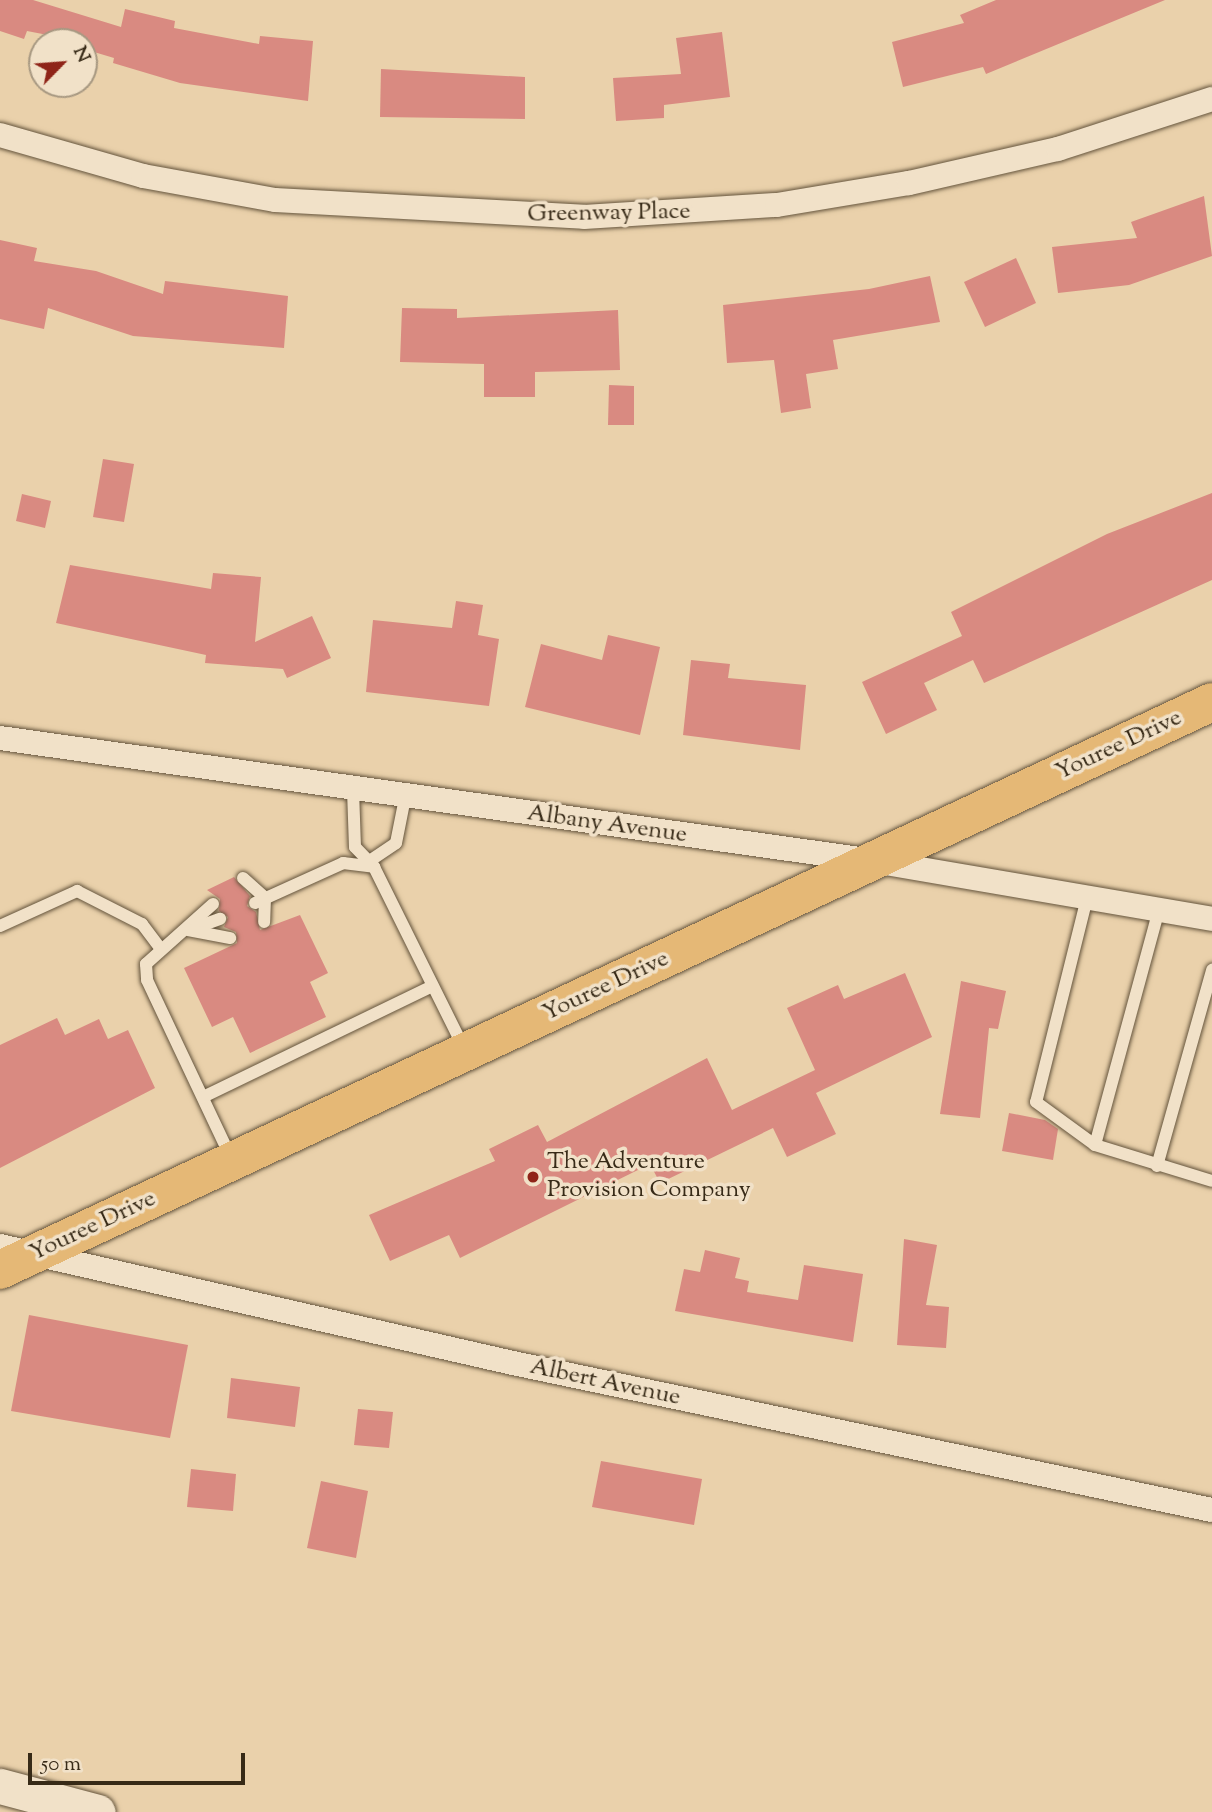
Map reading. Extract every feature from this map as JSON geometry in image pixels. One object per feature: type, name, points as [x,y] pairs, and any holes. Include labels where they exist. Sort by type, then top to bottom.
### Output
[{"type":"main road","name":"Youree Drive","points":[[0,1270],[17,1250],[233,1161],[1212,702]]},
{"type":"street","name":"Greenway Place","points":[[0,135],[143,176],[275,200],[584,217],[777,205],[909,183],[1058,149],[1212,99]]},
{"type":"street","name":"Albany Avenue","points":[[0,738],[405,798],[874,862],[1212,919]]},
{"type":"street","name":"Albert Avenue","points":[[17,1250],[1212,1510]]},
{"type":"street","points":[[0,1786],[98,1812]]},
{"type":"lane","points":[[353,790],[355,847],[372,864],[466,1052]]},
{"type":"lane","points":[[260,901],[343,863],[372,864],[396,842],[405,798]]},
{"type":"lane","points":[[246,883],[260,901],[264,922]]},
{"type":"lane","points":[[0,926],[77,891],[142,924],[161,949]]},
{"type":"lane","points":[[1087,898],[1036,1102],[1095,1145],[1212,1181]]},
{"type":"lane","points":[[188,930],[211,899]]},
{"type":"lane","points":[[1095,1145],[1158,910]]},
{"type":"lane","points":[[220,919],[188,930],[161,949],[146,964],[147,980],[233,1161]]},
{"type":"lane","points":[[188,930],[230,939]]},
{"type":"lane","points":[[1157,1166],[1212,970]]},
{"type":"lane","points":[[203,1097],[433,986]]},
{"type":"building","points":[[0,0],[33,0],[121,27],[125,9],[175,21],[174,28],[259,44],[260,36],[313,41],[308,101],[180,83],[113,63],[114,58],[98,53],[98,28],[28,28],[24,39],[0,31]]},
{"type":"building","points":[[996,0],[1165,0],[986,74],[983,67],[903,87],[892,42],[964,23],[960,15]]},
{"type":"building","points":[[722,32],[730,97],[664,105],[664,118],[616,121],[613,78],[681,74],[676,38]]},
{"type":"building","points":[[381,69],[525,77],[525,119],[380,117]]},
{"type":"building","points":[[1204,196],[1212,256],[1129,285],[1058,293],[1052,247],[1137,238],[1131,222]]},
{"type":"building","points":[[0,240],[37,248],[34,261],[96,271],[163,294],[165,281],[288,296],[284,348],[133,336],[48,308],[44,329],[0,319]]},
{"type":"building","points":[[1016,258],[1036,303],[985,327],[964,282]]},
{"type":"building","points":[[930,276],[940,322],[833,340],[838,369],[806,374],[811,408],[781,413],[774,360],[727,363],[723,305],[869,289]]},
{"type":"building","points":[[402,308],[457,309],[457,318],[618,310],[620,370],[535,372],[535,397],[484,397],[484,364],[400,362]]},
{"type":"building","points":[[609,385],[634,386],[634,425],[608,425]]},
{"type":"building","points":[[103,459],[134,464],[124,522],[93,517]]},
{"type":"building","points":[[1212,493],[1212,580],[984,683],[973,660],[924,683],[937,710],[886,734],[862,682],[962,636],[951,612],[1107,534]]},
{"type":"building","points":[[22,494],[51,501],[45,528],[16,521]]},
{"type":"building","points":[[70,565],[211,589],[213,573],[261,577],[255,642],[312,616],[331,658],[287,678],[283,669],[205,663],[206,655],[56,623]]},
{"type":"building","points":[[456,601],[483,605],[478,635],[499,639],[489,706],[366,692],[373,620],[452,628]]},
{"type":"building","points":[[608,635],[660,647],[640,735],[525,707],[541,644],[602,660]]},
{"type":"building","points":[[691,660],[730,664],[728,678],[806,685],[800,750],[683,735]]},
{"type":"building","points":[[234,877],[250,896],[247,906],[256,912],[260,930],[300,915],[328,973],[310,982],[326,1017],[250,1053],[233,1017],[212,1027],[184,968],[237,943],[236,932],[224,927],[228,917],[219,911],[220,899],[207,890]]},
{"type":"building","points":[[905,973],[932,1037],[816,1093],[836,1134],[787,1157],[773,1128],[660,1183],[650,1164],[460,1258],[449,1235],[390,1261],[369,1215],[495,1161],[489,1149],[538,1125],[547,1142],[707,1058],[732,1110],[815,1070],[787,1008],[838,985],[844,999]]},
{"type":"building","points":[[961,981],[1006,991],[998,1029],[989,1028],[980,1118],[940,1114]]},
{"type":"building","points":[[57,1018],[65,1035],[99,1019],[108,1039],[128,1030],[155,1088],[0,1168],[0,1045]]},
{"type":"building","points":[[1009,1113],[1045,1120],[1058,1129],[1053,1160],[1002,1151]]},
{"type":"building","points":[[904,1239],[937,1245],[926,1305],[949,1307],[946,1348],[897,1345]]},
{"type":"building","points":[[705,1250],[740,1258],[735,1278],[749,1281],[747,1292],[798,1300],[804,1265],[863,1274],[853,1342],[675,1311],[684,1269],[700,1272]]},
{"type":"building","points":[[29,1315],[188,1345],[170,1438],[11,1411]]},
{"type":"building","points":[[231,1378],[300,1387],[295,1427],[227,1418]]},
{"type":"building","points":[[358,1409],[393,1412],[389,1448],[354,1445]]},
{"type":"building","points":[[601,1461],[702,1479],[694,1525],[592,1507]]},
{"type":"building","points":[[191,1469],[236,1474],[233,1511],[187,1507]]},
{"type":"building","points":[[321,1481],[368,1491],[356,1558],[307,1548]]},
{"type":"place","name":"The Adventure Provision Company","points":[[533,1177]]}]
